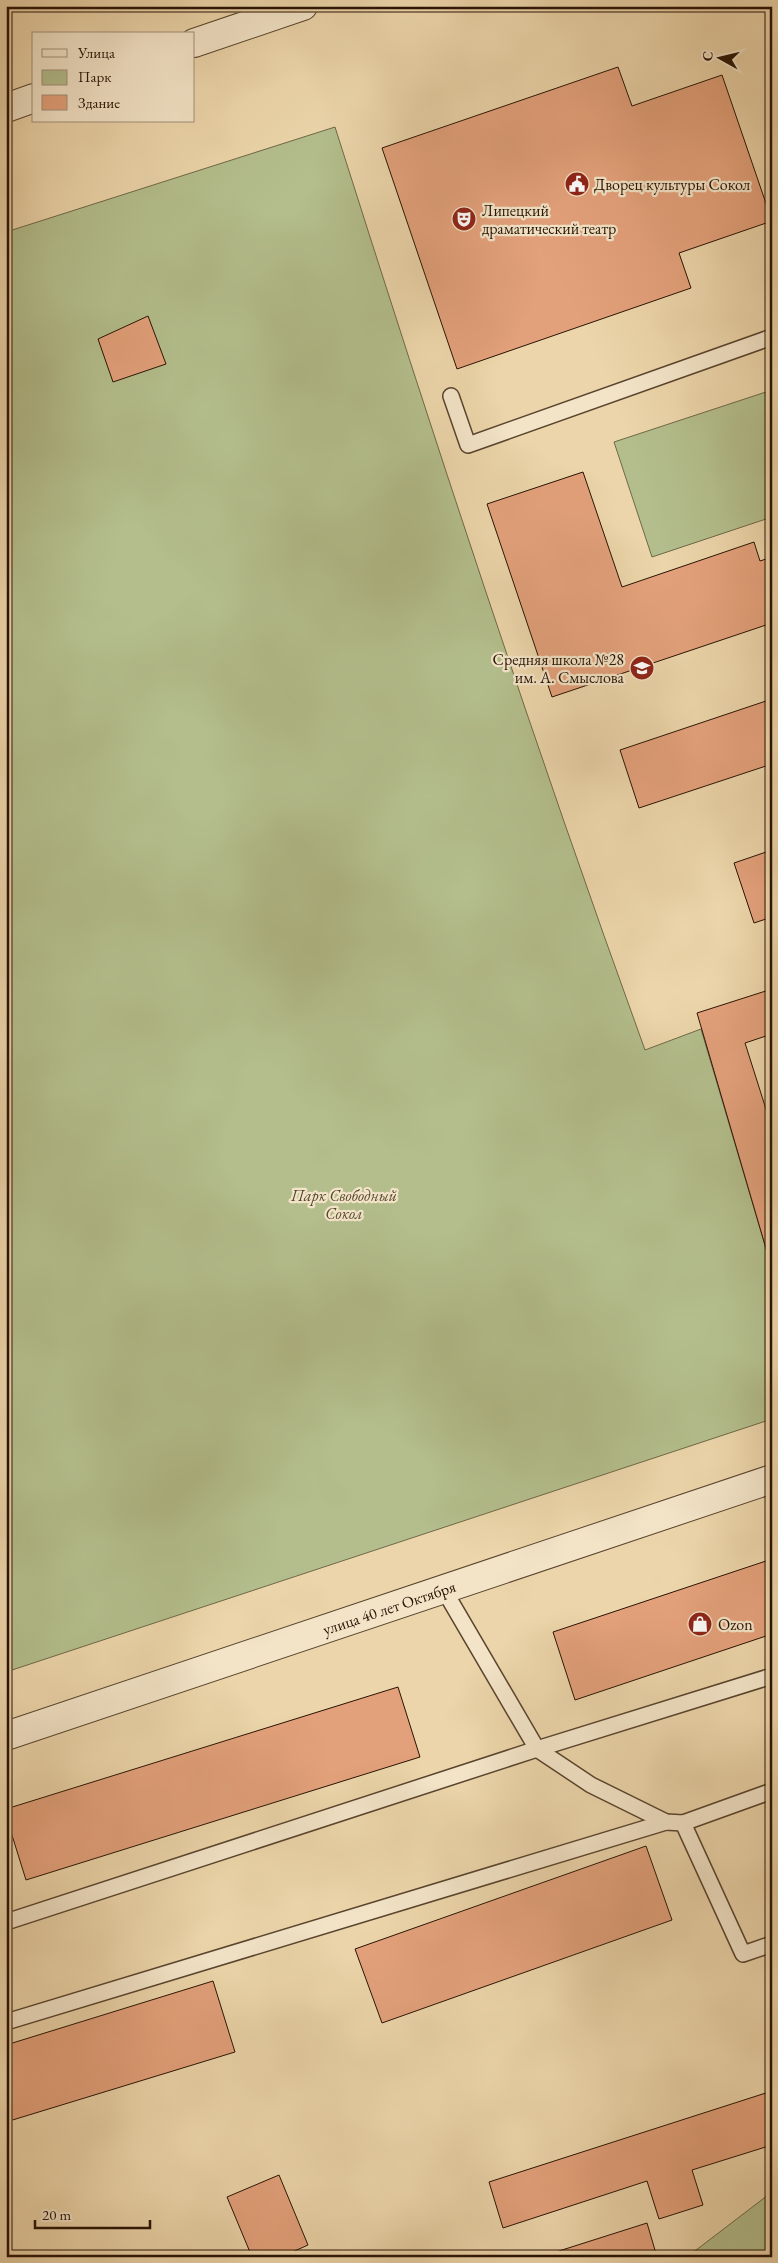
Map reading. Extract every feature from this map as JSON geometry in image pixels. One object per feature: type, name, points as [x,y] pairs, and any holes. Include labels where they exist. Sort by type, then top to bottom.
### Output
[{"type":"street","points":[[195,44],[302,6]]},
{"type":"street","points":[[6,108],[32,99]]},
{"type":"street","name":"улица 40 лет Октября","points":[[6,1736],[772,1479]]},
{"type":"lane","points":[[451,396],[468,445],[772,337]]},
{"type":"lane","points":[[444,1590],[537,1749],[591,1785],[666,1822]]},
{"type":"lane","points":[[7,1919],[537,1749],[772,1676]]},
{"type":"lane","points":[[6,2022],[666,1822],[684,1823],[772,1791]]},
{"type":"lane","points":[[684,1823],[742,1954],[772,1944]]},
{"type":"green space","name":"Парк Свободный Сокол","points":[[335,127],[485,590],[645,1050],[701,1029],[772,1269],[772,1419],[6,1672],[6,232]]},
{"type":"green space","points":[[772,390],[772,517],[652,557],[614,442]]},
{"type":"green space","points":[[772,2192],[772,2257],[687,2257]]},
{"type":"building","name":"Дворец культуры Сокол","points":[[618,67],[632,106],[722,75],[772,221],[679,253],[691,288],[457,369],[382,148]]},
{"type":"building","points":[[148,316],[166,364],[113,382],[98,339]]},
{"type":"building","points":[[583,472],[622,587],[754,542],[760,561],[772,557],[772,623],[552,697],[487,504]]},
{"type":"building","points":[[772,699],[772,764],[639,808],[620,750]]},
{"type":"building","points":[[772,850],[772,917],[754,923],[734,863]]},
{"type":"building","points":[[772,989],[772,1034],[745,1043],[772,1128],[772,1269],[697,1013]]},
{"type":"building","points":[[772,1559],[772,1634],[575,1700],[553,1632]]},
{"type":"building","points":[[398,1687],[420,1757],[26,1880],[6,1816],[6,1809]]},
{"type":"building","points":[[772,1805],[772,1826],[766,1807]]},
{"type":"building","points":[[646,1846],[672,1920],[382,2023],[355,1949]]},
{"type":"building","points":[[213,1981],[235,2052],[6,2122],[6,2045]]},
{"type":"building","points":[[772,2091],[772,2145],[692,2170],[703,2205],[659,2219],[647,2181],[503,2228],[489,2182]]},
{"type":"building","points":[[279,2175],[308,2245],[281,2257],[252,2257],[227,2197]]},
{"type":"building","points":[[647,2223],[657,2257],[540,2257]]},
{"type":"place","name":"Дворец культуры Сокол","points":[[577,184]]},
{"type":"place","name":"Липецкий драматический театр","points":[[464,219]]},
{"type":"place","name":"Средняя школа №28 им. А. Смыслова","points":[[642,668]]},
{"type":"place","name":"Ozon","points":[[700,1624]]}]
